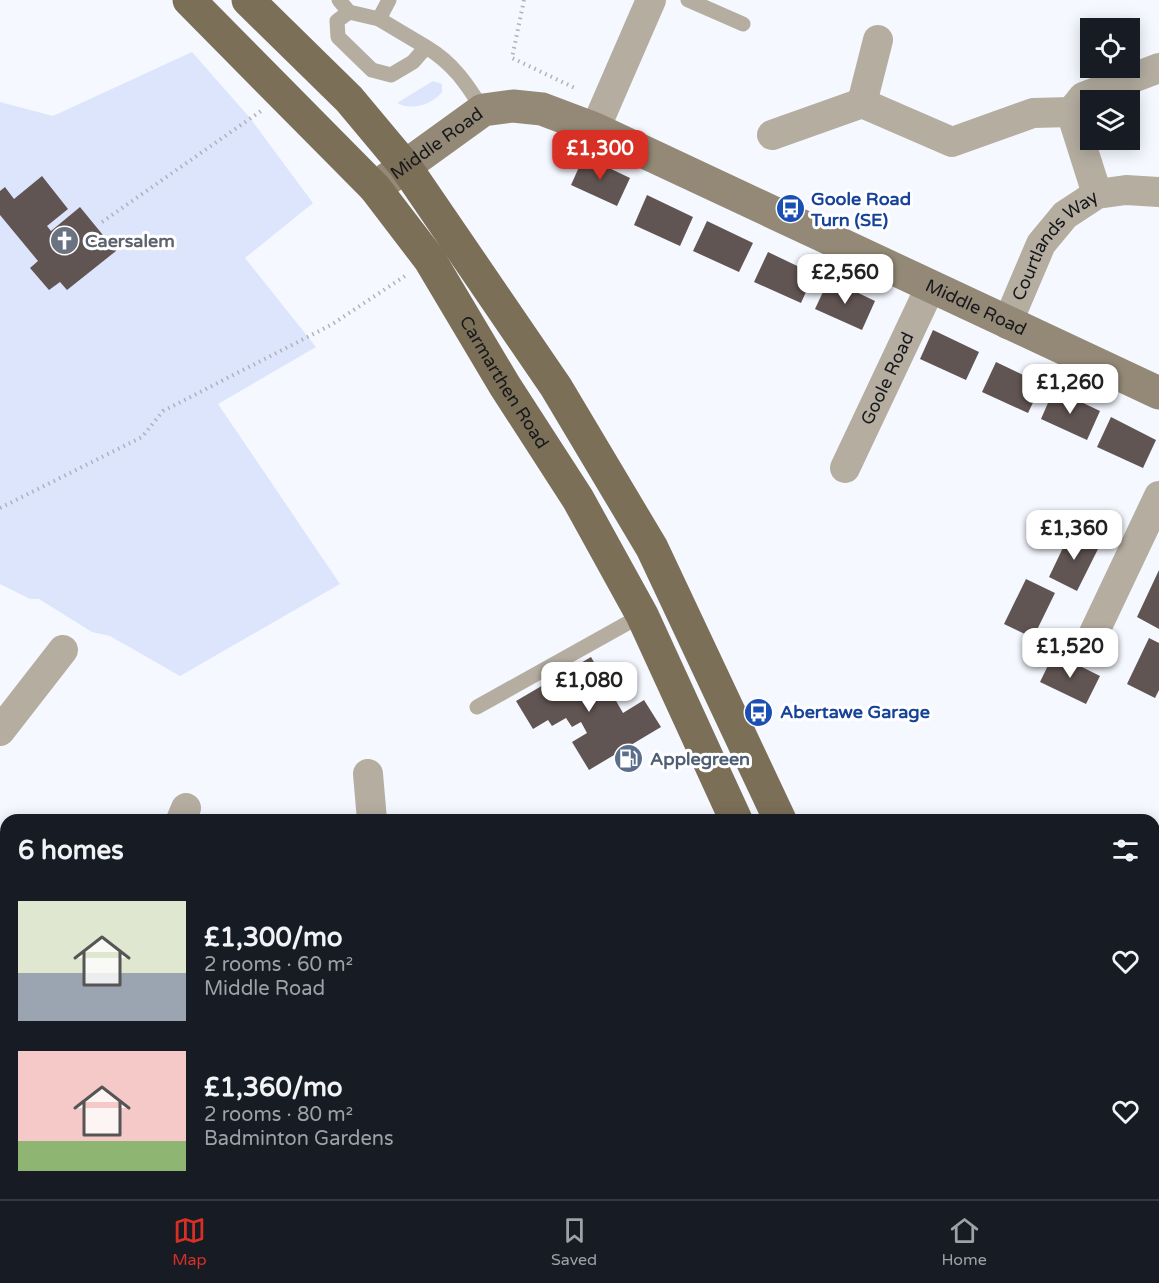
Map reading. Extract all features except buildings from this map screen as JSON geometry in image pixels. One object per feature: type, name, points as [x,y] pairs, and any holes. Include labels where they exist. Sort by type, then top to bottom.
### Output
[{"type":"main road","name":"Carmarthen Road","points":[[189,0],[375,188],[430,260],[505,386],[578,499],[642,615],[733,814]]},
{"type":"main road","name":"Carmarthen Road","points":[[248,0],[349,99],[405,166],[556,387],[652,548],[777,814]]},
{"type":"street","points":[[600,116],[651,0]]},
{"type":"street","points":[[862,104],[878,40]]},
{"type":"street","points":[[772,135],[862,104],[952,142],[1033,113],[1071,112],[1083,97],[1159,68]]},
{"type":"street","name":"Middle Road","points":[[375,188],[483,110],[513,106],[600,116],[930,288],[1159,393]]},
{"type":"street","points":[[1071,112],[1097,194]]},
{"type":"street","name":"Courtlands Way","points":[[1007,324],[1041,244],[1065,215],[1097,194],[1126,190],[1159,192]]},
{"type":"street","name":"Goole Road","points":[[845,468],[930,288]]},
{"type":"street","points":[[1094,633],[1159,496]]},
{"type":"street","points":[[0,731],[63,650]]},
{"type":"street","points":[[368,774],[371,814]]},
{"type":"lane","points":[[379,19],[389,0]]},
{"type":"lane","points":[[688,0],[742,24]]},
{"type":"lane","points":[[426,47],[413,62],[391,75],[372,70],[339,37],[338,21],[344,6],[379,19],[442,56],[460,73],[483,110]]},
{"type":"lane","points":[[477,707],[642,615]]},
{"type":"path","points":[[524,0],[512,58],[600,116]]},
{"type":"path","points":[[102,222],[250,118],[286,96]]},
{"type":"path","points":[[0,508],[142,437],[163,411],[331,325],[430,260]]},
{"type":"shaded area","points":[[192,52],[250,118],[313,203],[245,258],[316,347],[218,404],[340,584],[180,676],[110,636],[92,632],[39,599],[30,599],[0,584],[0,102],[53,116]]},
{"type":"shaded area","points":[[433,81],[442,84],[442,92],[438,97],[415,106],[397,103]]},
{"type":"place","name":"Goole Road Turn (SE)","points":[[790,209]]},
{"type":"place","name":"Caersalem","points":[[64,241]]},
{"type":"place","name":"Abertawe Garage","points":[[759,712]]},
{"type":"place","name":"Applegreen","points":[[629,759]]}]
